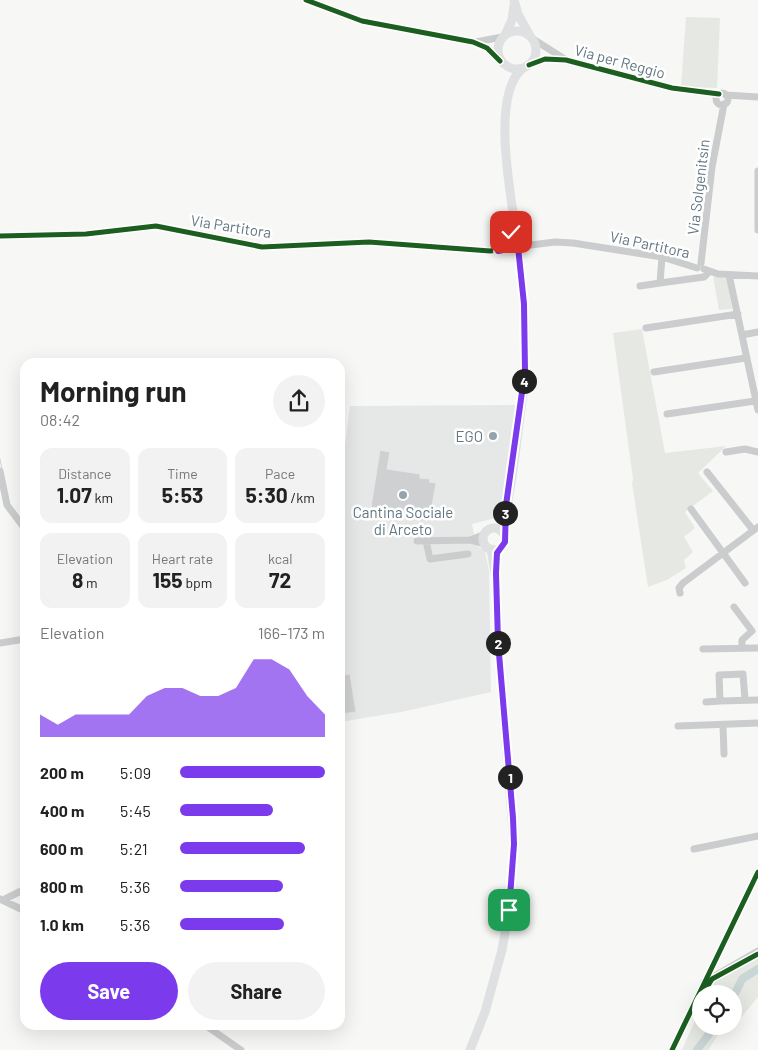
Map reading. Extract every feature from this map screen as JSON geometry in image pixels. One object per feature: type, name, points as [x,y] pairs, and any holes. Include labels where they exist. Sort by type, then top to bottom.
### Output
[{"type":"main road","points":[[489,544],[505,544],[506,505],[525,371],[521,247],[505,134],[509,91],[507,73],[497,51],[513,16],[514,0]]},
{"type":"main road","points":[[509,91],[514,77],[525,67],[536,51],[518,14],[514,0]]},
{"type":"main road","points":[[504,36],[518,31],[531,38]]},
{"type":"main road","points":[[501,62],[510,68],[525,67]]},
{"type":"main road","points":[[470,1050],[485,1012],[502,950],[512,880],[513,818],[498,642],[496,573],[489,544],[488,529],[495,527],[506,505]]},
{"type":"main road","points":[[495,527],[505,534]]},
{"type":"street","points":[[306,0],[362,21],[473,42],[488,42],[504,36]]},
{"type":"street","name":"Via per Reggio","points":[[531,38],[566,60]]},
{"type":"street","points":[[473,42],[488,49],[501,62]]},
{"type":"street","name":"Via per Reggio","points":[[525,67],[545,59],[566,60],[666,87],[706,93],[722,99],[736,95],[758,97]]},
{"type":"street","name":"Via Solgenitsin","points":[[703,268],[709,185],[722,99]]},
{"type":"street","points":[[758,171],[758,230]]},
{"type":"street","name":"Via Partitora","points":[[0,236],[86,234],[156,226],[262,247],[369,242],[490,251],[555,242],[573,243],[662,257],[729,275],[758,276]]},
{"type":"street","points":[[660,283],[662,257]]},
{"type":"street","points":[[640,286],[704,277],[703,268]]},
{"type":"street","points":[[729,275],[758,410]]},
{"type":"street","points":[[646,328],[738,314]]},
{"type":"street","points":[[742,336],[758,332]]},
{"type":"street","points":[[654,372],[746,358]]},
{"type":"street","points":[[667,414],[755,401]]},
{"type":"street","points":[[726,452],[745,449],[758,452]]},
{"type":"street","points":[[0,471],[7,505],[20,522]]},
{"type":"street","points":[[680,594],[679,588],[683,583],[755,529],[707,472]]},
{"type":"street","points":[[691,509],[745,583]]},
{"type":"street","points":[[417,542],[470,540],[489,544]]},
{"type":"street","points":[[426,541],[430,559],[468,554]]},
{"type":"street","points":[[456,541],[456,555]]},
{"type":"street","points":[[734,608],[752,631],[742,640],[742,648]]},
{"type":"street","points":[[0,644],[20,641]]},
{"type":"street","points":[[703,649],[758,648]]},
{"type":"street","points":[[720,701],[719,675],[743,674],[745,700]]},
{"type":"street","points":[[706,702],[758,700]]},
{"type":"street","points":[[678,726],[758,723]]},
{"type":"street","points":[[723,724],[724,754]]},
{"type":"street","points":[[694,849],[758,836]]},
{"type":"street","points":[[672,1050],[758,872]]},
{"type":"street","points":[[2,899],[20,891]]},
{"type":"street","points":[[2,899],[20,908]]},
{"type":"street","points":[[704,982],[758,951]]},
{"type":"street","points":[[211,1030],[236,1049]]},
{"type":"shaded area","points":[[686,17],[720,18],[717,88],[681,87]]},
{"type":"shaded area","points":[[713,276],[727,279],[732,309],[719,310]]},
{"type":"shaded area","points":[[642,329],[665,453],[726,446],[698,473],[713,491],[685,512],[695,528],[684,537],[693,552],[684,560],[686,568],[667,580],[648,587],[632,483],[613,333]]},
{"type":"shaded area","points":[[522,405],[505,506],[499,517],[472,524],[476,545],[485,551],[489,571],[491,692],[401,712],[345,721],[345,445],[350,406]]},
{"type":"shaded area","points":[[758,958],[758,997],[742,1016],[742,985],[713,985],[716,980]]},
{"type":"shaded area","points":[[692,1027],[692,1035],[718,1035],[708,1050],[682,1050]]},
{"type":"building","name":"Cantina Sociale di Arceto","points":[[380,450],[390,452],[387,469],[420,474],[420,478],[430,479],[429,482],[436,483],[430,518],[423,517],[423,521],[379,514],[380,508],[371,507]]},
{"type":"building","points":[[350,674],[356,712],[345,713],[345,675]]},
{"type":"waterway","points":[[0,459],[2,470]]},
{"type":"waterway","points":[[739,985],[742,979],[758,969]]},
{"type":"waterway","points":[[697,1050],[708,1035]]},
{"type":"cycle path","points":[[306,0],[362,21],[473,42],[487,48],[500,61]]},
{"type":"cycle path","points":[[529,65],[545,59],[566,60],[672,88],[719,94]]},
{"type":"cycle path","points":[[0,236],[86,234],[156,226],[262,247],[369,242],[490,251],[518,247]]},
{"type":"cycle path","points":[[672,1050],[758,872]]},
{"type":"cycle path","points":[[708,985],[712,979],[758,954]]},
{"type":"place","name":"EGO","points":[[493,436]]},
{"type":"place","name":"Cantina Sociale di Arceto","points":[[403,495]]},
{"type":"route","points":[[509,910],[514,844],[496,618],[496,558],[497,553],[505,544],[506,538],[506,505],[523,395],[526,350],[524,304],[518,247],[498,251],[511,232]]}]
